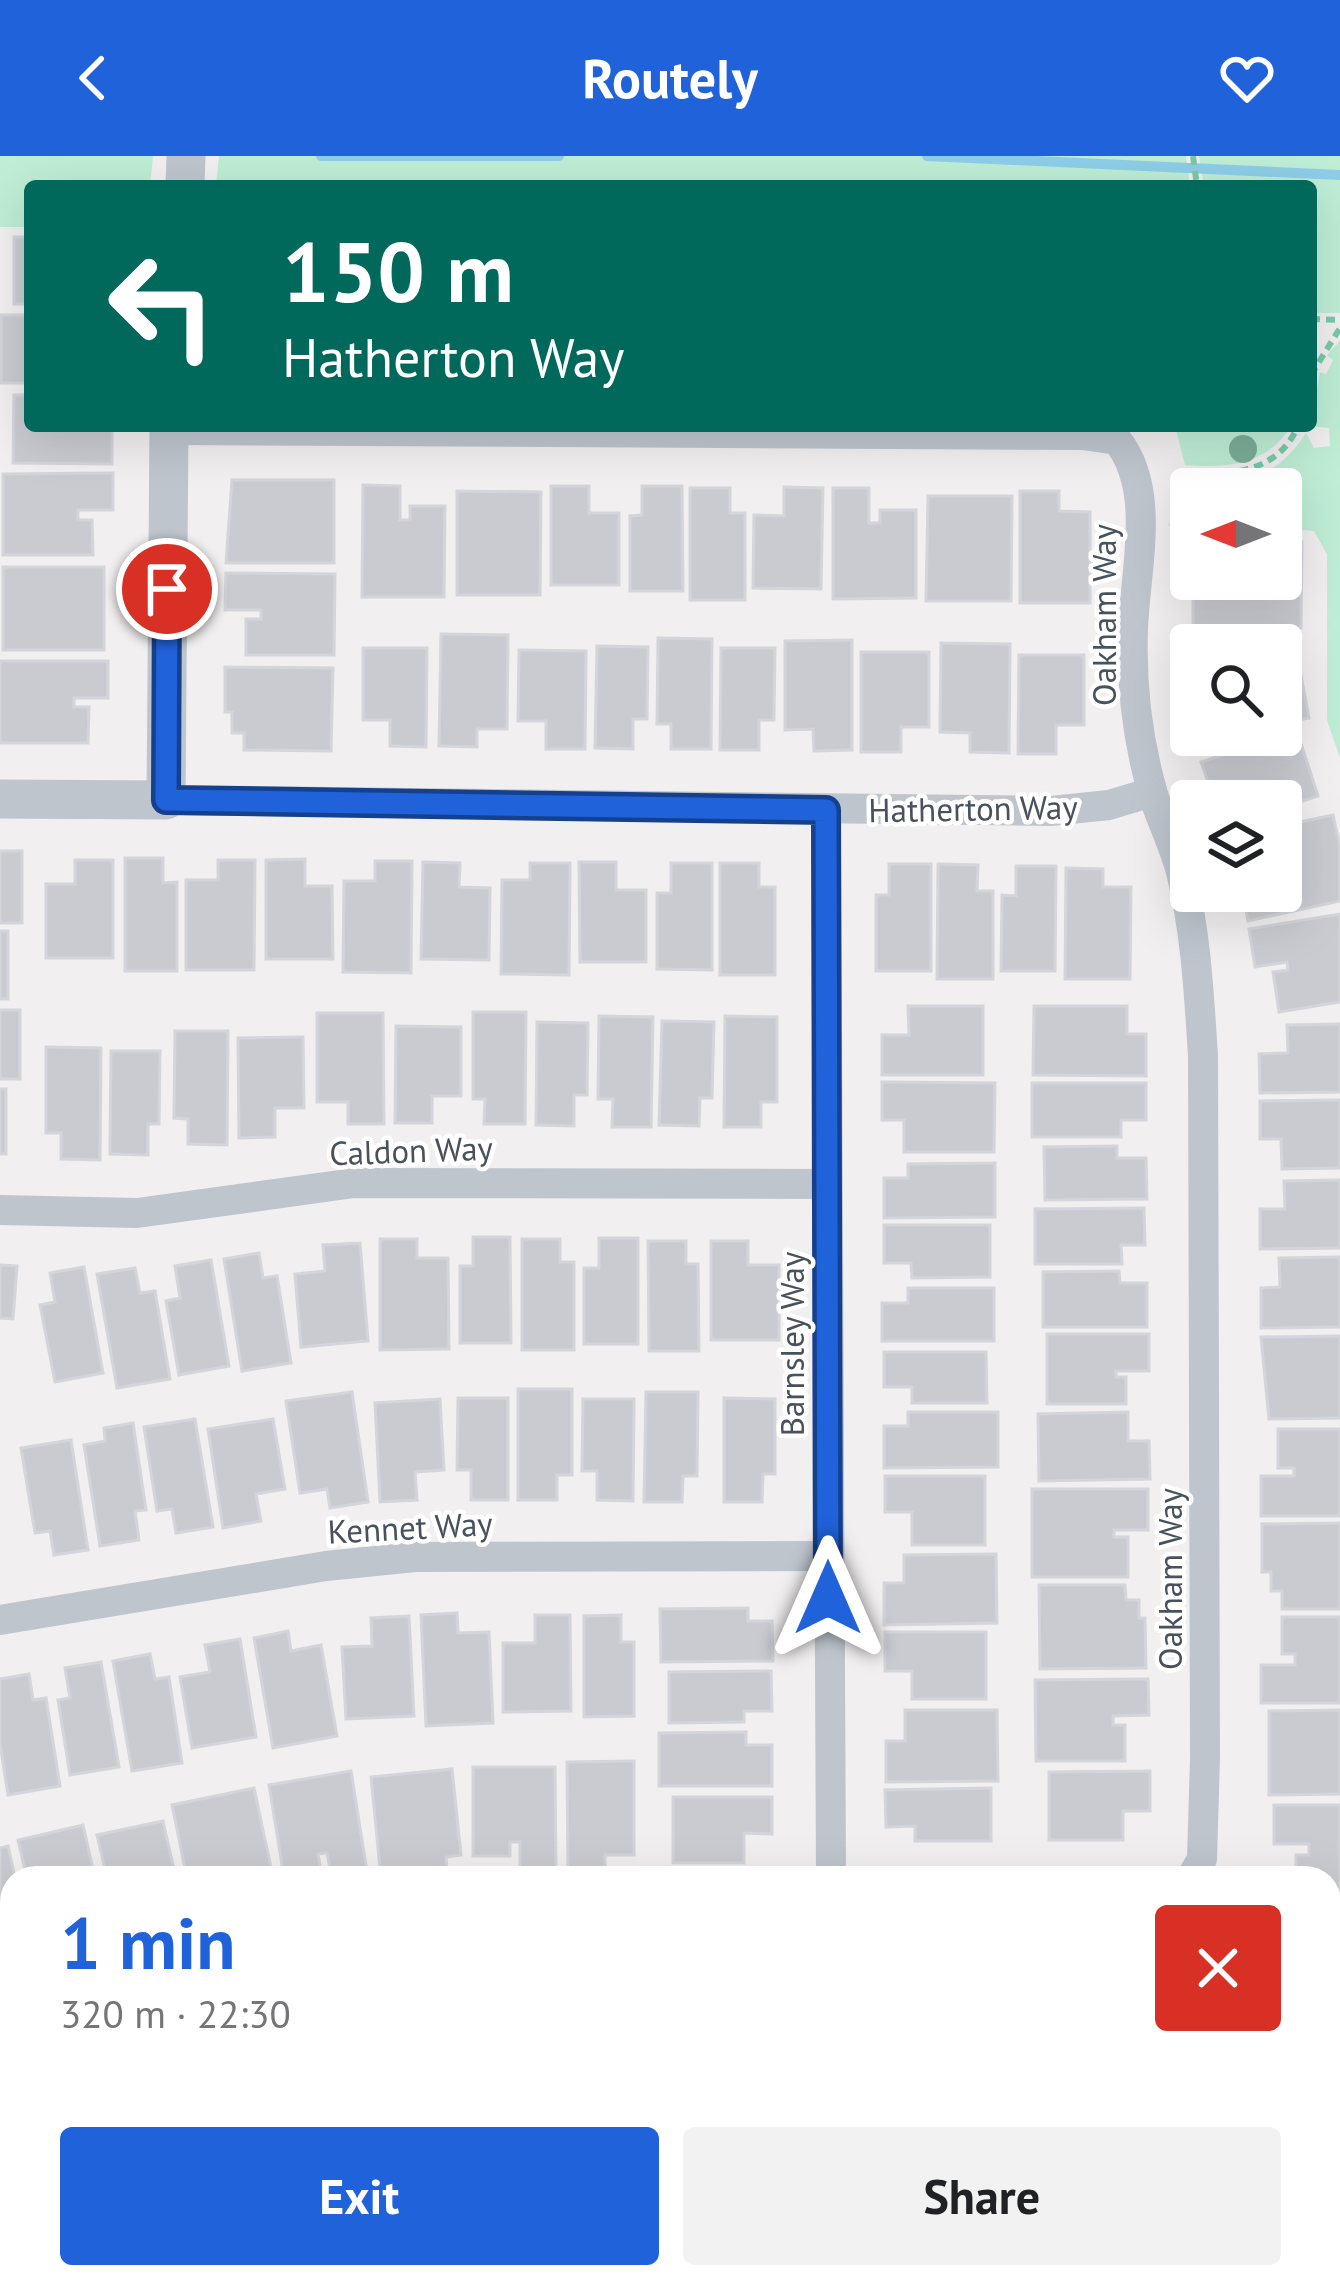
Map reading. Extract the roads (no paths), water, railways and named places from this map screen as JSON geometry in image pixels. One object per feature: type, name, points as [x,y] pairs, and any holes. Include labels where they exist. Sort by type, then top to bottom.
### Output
[{"type":"street","points":[[166,800],[169,432]]},
{"type":"street","name":"Oakham Way","points":[[678,432],[1060,435],[1117,440],[1131,458],[1138,488],[1133,632],[1137,714],[1152,792],[1181,872],[1197,966],[1203,1056],[1205,1758],[1198,1866]]},
{"type":"street","name":"Hatherton Way","points":[[0,800],[1051,811],[1109,805],[1152,792]]},
{"type":"street","name":"Barnsley Way","points":[[826,810],[831,1866]]},
{"type":"street","name":"Caldon Way","points":[[0,1210],[137,1214],[354,1183],[826,1184]]},
{"type":"street","name":"Kennet Way","points":[[0,1620],[415,1557],[828,1556]]},
{"type":"waterway","points":[[321,156],[559,156]]},
{"type":"waterway","points":[[927,156],[1340,175]]}]
